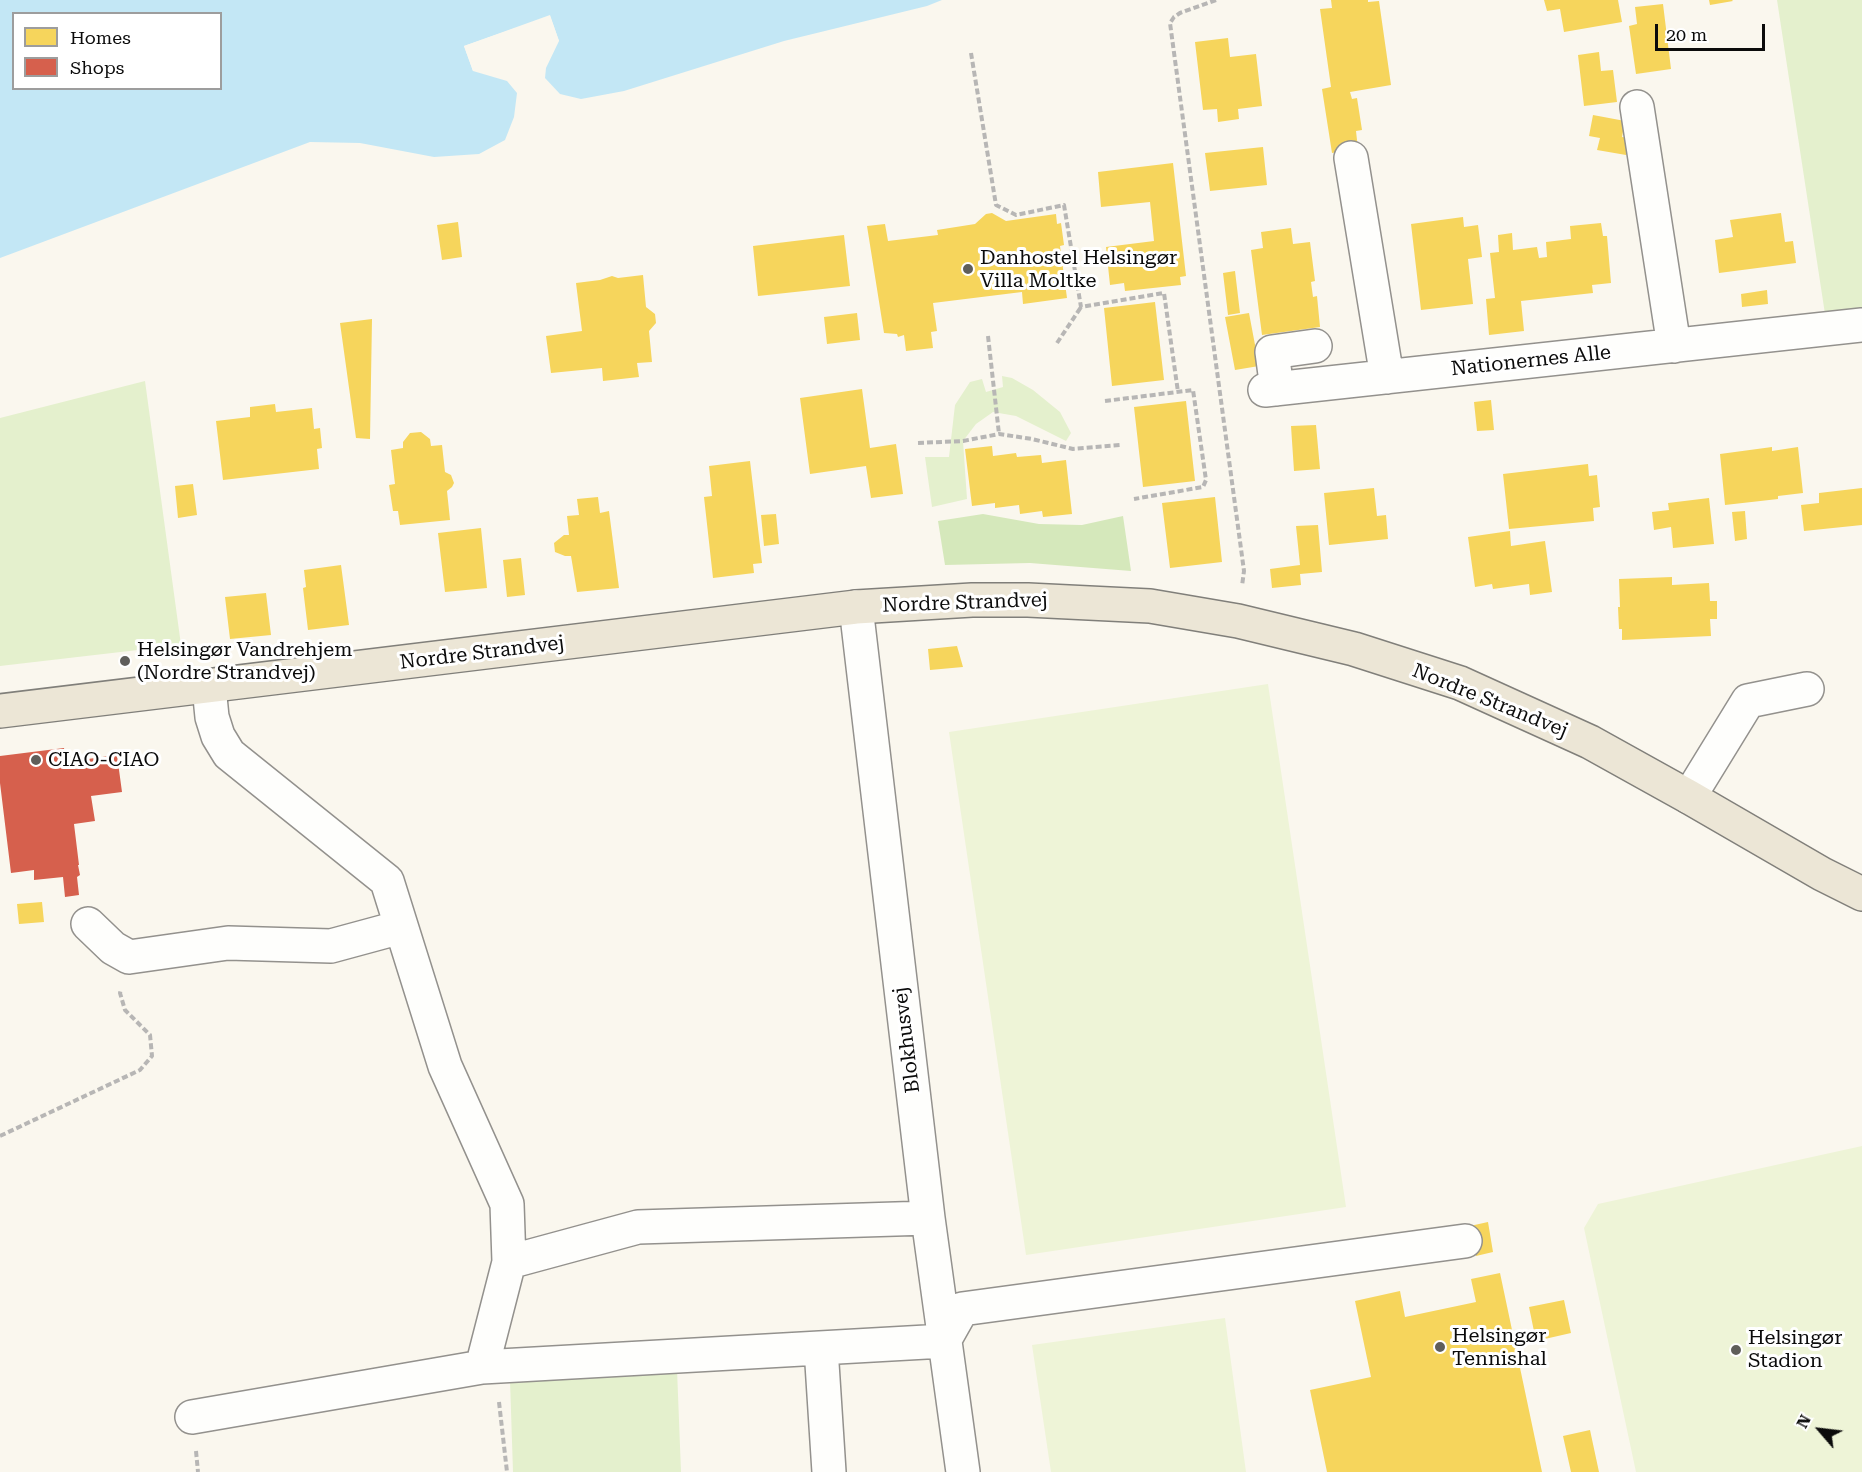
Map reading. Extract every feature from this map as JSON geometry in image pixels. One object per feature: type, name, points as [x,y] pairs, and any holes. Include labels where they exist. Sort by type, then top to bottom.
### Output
[{"type":"main road","name":"Nordre Strandvej","points":[[0,711],[856,607],[972,600],[1073,601],[1150,606],[1238,621],[1354,649],[1460,683],[1590,742],[1822,874],[1862,894]]},
{"type":"street","points":[[1637,107],[1674,346]]},
{"type":"street","points":[[1351,158],[1387,377]]},
{"type":"street","name":"Nationernes Alle","points":[[1316,346],[1272,352],[1271,390],[1862,325]]},
{"type":"street","name":"Blokhusvej","points":[[856,607],[928,1218],[963,1472]]},
{"type":"street","points":[[209,687],[212,717],[218,736],[229,754],[387,881],[445,1066],[507,1204],[509,1262],[482,1367]]},
{"type":"street","points":[[1689,797],[1748,701],[1808,689]]},
{"type":"street","points":[[88,924],[112,948],[129,957],[228,943],[331,946],[400,927]]},
{"type":"street","points":[[509,1262],[638,1227],[928,1218]]},
{"type":"street","points":[[192,1417],[482,1367],[944,1341],[962,1309],[1465,1241]]},
{"type":"street","points":[[820,1348],[830,1472]]},
{"type":"path","points":[[1216,0],[1180,13],[1170,23],[1244,571],[1238,621]]},
{"type":"path","points":[[971,53],[996,205],[1016,214],[1064,205],[1081,307],[1058,343]]},
{"type":"path","points":[[1081,307],[1164,293],[1178,392]]},
{"type":"path","points":[[988,336],[999,434]]},
{"type":"path","points":[[1105,401],[1193,390],[1206,480],[1203,487],[1134,499]]},
{"type":"path","points":[[918,443],[963,441],[999,434],[1073,448],[1120,445]]},
{"type":"path","points":[[0,1136],[140,1070],[152,1056],[150,1035],[125,1010],[120,993],[129,957]]},
{"type":"path","points":[[482,1367],[498,1391],[507,1472]]},
{"type":"green space","points":[[1777,0],[1862,0],[1862,309],[1825,314]]},
{"type":"green space","points":[[1002,376],[1012,378],[1033,390],[1060,412],[1071,433],[1066,441],[1016,416],[993,412],[976,424],[963,441],[967,499],[932,507],[925,457],[949,457],[955,405],[970,382],[982,379],[986,392],[1003,387]]},
{"type":"green space","points":[[145,381],[181,645],[0,666],[0,418]]},
{"type":"green space","points":[[983,514],[1039,524],[1082,525],[1123,516],[1131,571],[1030,563],[945,565],[938,521]]},
{"type":"green space","points":[[1268,684],[1346,1207],[1026,1255],[949,732]]},
{"type":"green space","name":"Helsingør Stadion","points":[[1862,1146],[1862,1472],[1636,1472],[1584,1228],[1598,1204]]},
{"type":"green space","points":[[1225,1318],[1246,1472],[1051,1472],[1032,1345]]},
{"type":"green space","points":[[677,1369],[681,1472],[513,1472],[510,1380]]},
{"type":"water","points":[[0,0],[942,0],[927,6],[784,41],[624,91],[581,99],[560,94],[545,78],[546,68],[559,41],[550,16],[464,46],[473,71],[507,81],[517,93],[514,117],[505,140],[479,154],[434,157],[360,143],[310,142],[0,258]]},
{"type":"pier","points":[[550,15],[559,41],[555,42],[548,19],[468,48],[475,69],[478,69],[473,71],[464,46]]},
{"type":"building: Homes","points":[[1331,0],[1379,1],[1391,85],[1350,92],[1352,99],[1357,98],[1362,130],[1356,131],[1358,149],[1332,153],[1322,89],[1331,87],[1320,9],[1332,8]]},
{"type":"building: Homes","points":[[1544,0],[1618,0],[1622,22],[1564,32],[1560,9],[1547,11]]},
{"type":"building: Homes","points":[[1709,0],[1732,0],[1733,1],[1710,5]]},
{"type":"building: Homes","points":[[1663,4],[1671,69],[1636,74],[1629,26],[1637,24],[1635,7]]},
{"type":"building: Homes","points":[[1228,38],[1230,57],[1256,54],[1262,106],[1238,109],[1239,119],[1218,122],[1217,109],[1203,110],[1195,42]]},
{"type":"building: Homes","points":[[1599,52],[1601,71],[1613,70],[1617,102],[1584,106],[1578,55]]},
{"type":"building: Homes","points":[[1593,115],[1625,121],[1622,137],[1629,138],[1626,155],[1597,150],[1600,138],[1589,136]]},
{"type":"building: Homes","points":[[1263,147],[1267,185],[1210,191],[1205,153]]},
{"type":"building: Homes","points":[[1173,163],[1186,276],[1180,277],[1181,285],[1125,291],[1124,283],[1110,285],[1106,247],[1154,241],[1150,202],[1101,207],[1098,172]]},
{"type":"building: Homes","name":"Danhostel Helsingør Villa Moltke","points":[[992,213],[1006,221],[1056,214],[1057,224],[1061,223],[1064,245],[1060,246],[1067,298],[1023,304],[1022,292],[933,303],[937,331],[931,332],[933,348],[906,351],[904,335],[898,337],[897,334],[884,333],[867,226],[885,224],[888,241],[938,235],[937,230],[975,224],[986,214]]},
{"type":"building: Homes","points":[[1781,213],[1785,242],[1793,241],[1796,263],[1719,273],[1715,240],[1733,237],[1730,220]]},
{"type":"building: Homes","points":[[1463,217],[1464,227],[1478,225],[1482,257],[1468,259],[1473,304],[1421,310],[1411,224]]},
{"type":"building: Homes","points":[[458,222],[462,257],[442,260],[437,225]]},
{"type":"building: Homes","points":[[1601,223],[1603,236],[1607,236],[1611,283],[1592,285],[1593,293],[1521,301],[1524,331],[1489,335],[1486,299],[1495,298],[1490,253],[1499,252],[1498,235],[1512,233],[1513,250],[1537,247],[1539,258],[1547,257],[1546,242],[1571,239],[1570,226]]},
{"type":"building: Homes","points":[[1291,228],[1293,244],[1310,242],[1315,281],[1311,282],[1313,297],[1317,296],[1320,327],[1262,335],[1251,250],[1263,248],[1261,232]]},
{"type":"building: Homes","points":[[844,235],[850,286],[758,296],[753,246]]},
{"type":"building: Homes","points":[[1235,271],[1240,313],[1228,315],[1223,273]]},
{"type":"building: Homes","points":[[643,275],[646,307],[655,314],[656,323],[649,331],[652,362],[637,363],[639,377],[603,381],[602,368],[551,373],[546,336],[582,331],[576,283],[612,276],[618,278]]},
{"type":"building: Homes","points":[[1767,290],[1768,304],[1742,307],[1741,294]]},
{"type":"building: Homes","points":[[1155,302],[1164,380],[1112,386],[1104,308]]},
{"type":"building: Homes","points":[[857,313],[860,340],[827,344],[824,317]]},
{"type":"building: Homes","points":[[1249,313],[1259,366],[1235,370],[1225,317]]},
{"type":"building: Homes","points":[[372,319],[370,439],[356,438],[340,323]]},
{"type":"building: Homes","points":[[862,389],[870,448],[896,444],[903,494],[871,498],[866,466],[810,474],[800,398]]},
{"type":"building: Homes","points":[[1491,400],[1494,430],[1477,431],[1474,402]]},
{"type":"building: Homes","points":[[1186,401],[1195,481],[1143,487],[1134,407]]},
{"type":"building: Homes","points":[[275,404],[276,412],[312,408],[314,429],[320,428],[322,448],[317,449],[319,469],[223,480],[216,421],[250,417],[250,407]]},
{"type":"building: Homes","points":[[1316,425],[1320,469],[1294,471],[1291,426]]},
{"type":"building: Homes","points":[[421,432],[430,439],[431,446],[442,445],[445,472],[451,475],[454,483],[447,491],[450,520],[400,525],[398,511],[393,511],[389,485],[395,484],[391,450],[403,448],[403,442],[410,433]]},
{"type":"building: Homes","points":[[992,446],[993,456],[1016,453],[1017,457],[1041,455],[1042,463],[1066,460],[1072,514],[1043,517],[1042,511],[1020,514],[1019,505],[995,508],[995,503],[972,506],[965,449]]},
{"type":"building: Homes","points":[[1772,447],[1772,451],[1798,447],[1803,493],[1778,496],[1778,499],[1725,505],[1720,454]]},
{"type":"building: Homes","points":[[750,461],[762,563],[753,564],[754,573],[713,578],[704,497],[712,496],[709,466]]},
{"type":"building: Homes","points":[[1588,464],[1589,476],[1597,475],[1600,507],[1593,508],[1594,521],[1509,529],[1503,474]]},
{"type":"building: Homes","points":[[193,484],[197,515],[178,518],[175,486]]},
{"type":"building: Homes","points":[[1374,488],[1377,516],[1386,515],[1388,539],[1329,545],[1324,493]]},
{"type":"building: Homes","points":[[1862,488],[1862,525],[1804,531],[1801,505],[1819,503],[1819,493]]},
{"type":"building: Homes","points":[[598,497],[600,513],[609,511],[619,588],[577,592],[571,556],[555,552],[554,543],[564,535],[569,535],[567,516],[579,515],[577,499]]},
{"type":"building: Homes","points":[[1215,497],[1222,562],[1170,568],[1162,503]]},
{"type":"building: Homes","points":[[1709,498],[1714,544],[1673,548],[1671,527],[1654,530],[1652,512],[1669,510],[1668,503]]},
{"type":"building: Homes","points":[[1745,511],[1747,539],[1735,541],[1732,512]]},
{"type":"building: Homes","points":[[776,514],[779,544],[764,546],[761,515]]},
{"type":"building: Homes","points":[[1318,525],[1322,572],[1300,574],[1301,585],[1272,588],[1270,569],[1300,565],[1296,526]]},
{"type":"building: Homes","points":[[481,528],[487,588],[445,592],[438,533]]},
{"type":"building: Homes","points":[[1510,531],[1511,546],[1545,541],[1552,592],[1530,595],[1529,584],[1493,589],[1492,584],[1475,587],[1468,537]]},
{"type":"building: Homes","points":[[521,558],[525,595],[507,597],[503,560]]},
{"type":"building: Homes","points":[[341,565],[349,625],[308,630],[303,588],[306,587],[304,570]]},
{"type":"building: Homes","points":[[1672,577],[1672,585],[1709,583],[1710,601],[1717,601],[1717,619],[1710,619],[1711,636],[1622,640],[1622,629],[1619,629],[1619,579]]},
{"type":"building: Homes","points":[[266,593],[271,635],[230,639],[225,597]]},
{"type":"building: Homes","points":[[957,646],[963,667],[930,670],[928,649]]},
{"type":"building: Homes","points":[[42,902],[44,922],[19,924],[17,904]]},
{"type":"building: Homes","points":[[1488,1222],[1493,1252],[1476,1256],[1470,1226]]},
{"type":"building: Homes","name":"Helsingør Tennishal","points":[[1500,1273],[1542,1472],[1327,1472],[1310,1390],[1371,1377],[1355,1301],[1400,1291],[1405,1317],[1476,1302],[1471,1279]]},
{"type":"building: Homes","points":[[1564,1300],[1571,1333],[1536,1341],[1529,1307]]},
{"type":"building: Homes","points":[[1590,1430],[1599,1472],[1571,1472],[1563,1436]]},
{"type":"building: Shops","points":[[64,748],[66,762],[117,755],[122,792],[91,796],[95,821],[74,824],[80,875],[77,877],[79,895],[65,897],[63,877],[34,880],[34,870],[11,873],[0,783],[0,756]]},
{"type":"place","name":"Danhostel Helsingør Villa Moltke","points":[[968,269]]},
{"type":"place","name":"Helsingør Vandrehjem (Nordre Strandvej)","points":[[125,661]]},
{"type":"place","name":"CIAO-CIAO","points":[[36,760]]},
{"type":"place","name":"Helsingør Tennishal","points":[[1440,1347]]},
{"type":"place","name":"Helsingør Stadion","points":[[1736,1350]]}]
